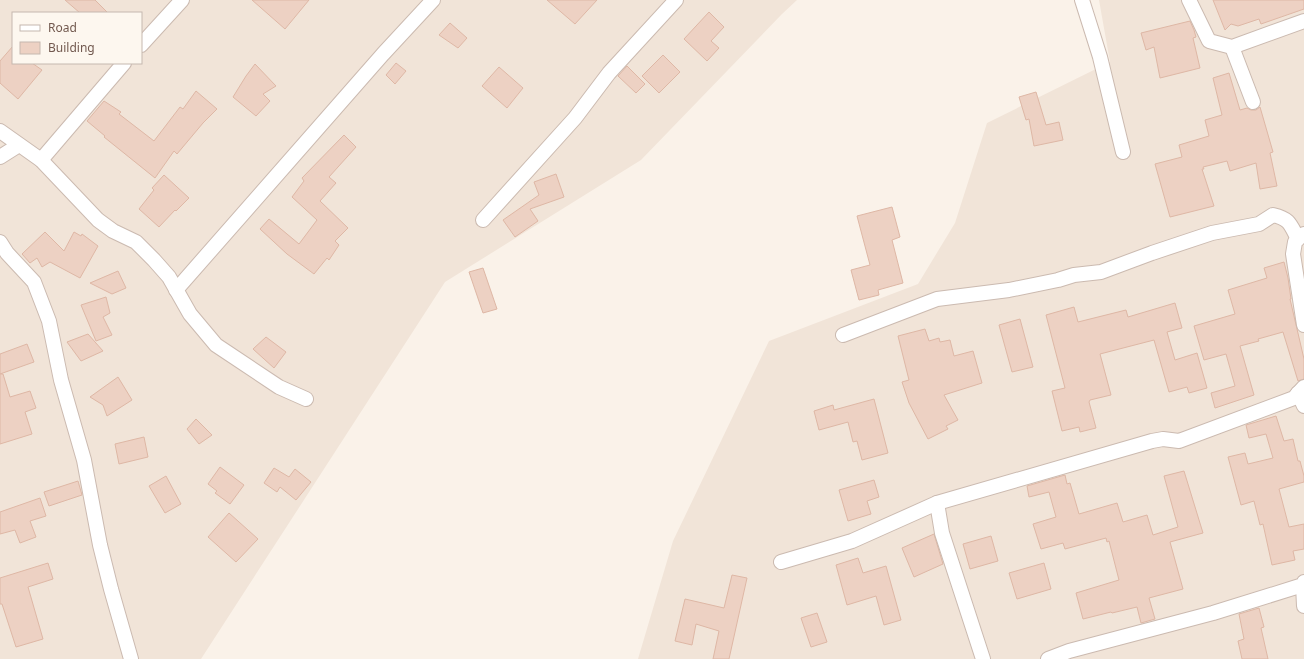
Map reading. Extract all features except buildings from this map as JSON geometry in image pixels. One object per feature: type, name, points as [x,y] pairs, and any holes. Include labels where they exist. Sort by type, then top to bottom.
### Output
[{"type":"street","points":[[142,44],[182,0]]},
{"type":"street","points":[[176,290],[382,54],[433,0]]},
{"type":"street","points":[[483,220],[575,118],[609,73],[676,0]]},
{"type":"street","points":[[1082,0],[1100,57],[1124,152]]},
{"type":"street","points":[[1189,0],[1209,41],[1232,47],[1304,21]]},
{"type":"street","points":[[1232,47],[1253,102]]},
{"type":"street","points":[[41,160],[123,64]]},
{"type":"street","points":[[0,131],[41,160],[98,220],[113,231],[136,242],[169,277],[190,314],[216,345],[279,386],[306,399]]},
{"type":"street","points":[[0,157],[19,144]]},
{"type":"street","points":[[843,335],[937,299],[1009,290],[1058,280],[1074,275],[1101,272],[1212,233],[1259,224],[1273,215],[1283,217],[1301,236],[1295,242],[1293,254],[1304,325]]},
{"type":"street","points":[[0,242],[7,254],[34,282],[49,321],[61,380],[84,460],[110,589],[132,659]]},
{"type":"street","points":[[1301,390],[1304,406]]},
{"type":"street","points":[[781,562],[852,541],[937,503],[1152,441],[1163,439],[1179,441],[1294,398],[1301,390]]},
{"type":"street","points":[[937,503],[942,533],[983,659]]},
{"type":"street","points":[[1048,659],[1069,651],[1213,613],[1303,584],[1304,606]]},
{"type":"shaded area","points":[[0,0],[797,0],[641,160],[445,282],[201,659],[0,659]]},
{"type":"shaded area","points":[[1099,0],[1304,0],[1304,659],[638,659],[673,541],[769,341],[918,284],[955,223],[987,123],[1110,62]]}]
